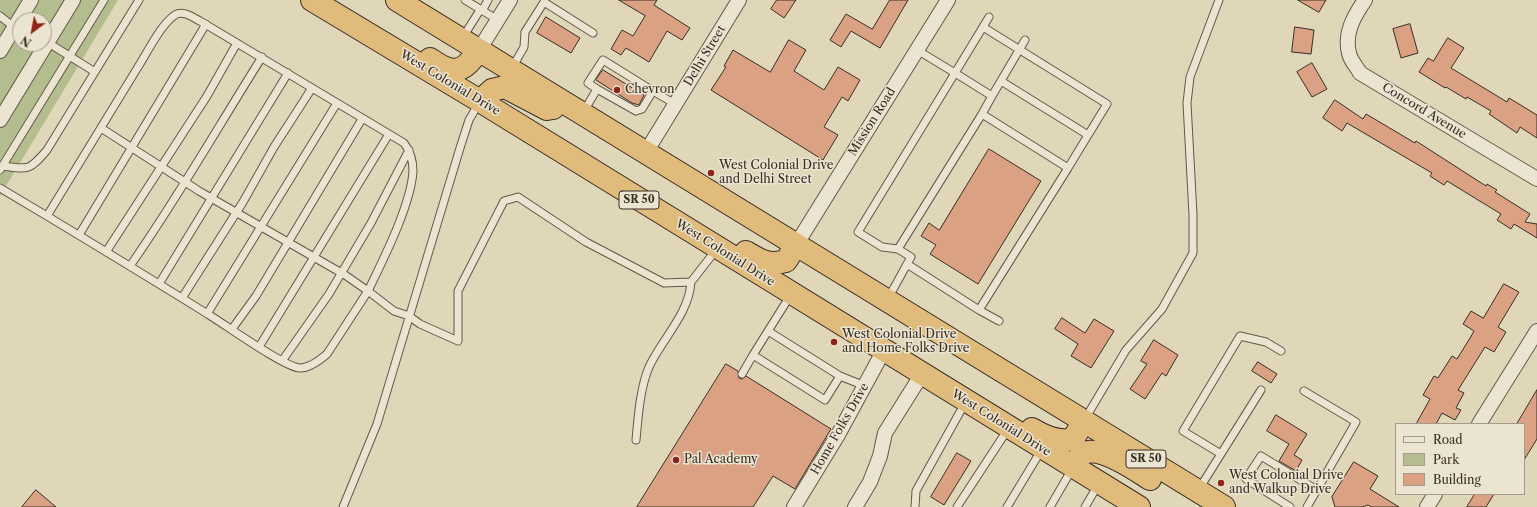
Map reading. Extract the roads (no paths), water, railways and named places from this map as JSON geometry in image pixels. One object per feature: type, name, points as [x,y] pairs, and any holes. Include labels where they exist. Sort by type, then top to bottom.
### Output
[{"type":"highway","name":"West Colonial Drive","points":[[312,0],[480,101],[680,226],[1138,507]]},
{"type":"highway","name":"SR 50","points":[[410,5],[511,70],[1224,507]]},
{"type":"highway","points":[[368,34],[387,33],[436,64],[451,70],[462,69],[469,65],[479,50]]},
{"type":"highway","points":[[480,101],[492,90],[505,87],[547,109],[577,110]]},
{"type":"highway","points":[[680,226],[698,223],[750,255],[763,262],[774,264],[786,261],[796,244]]},
{"type":"highway","points":[[970,403],[1000,408],[1042,436],[1064,442],[1073,439],[1084,421]]},
{"type":"highway","points":[[1073,467],[1081,455],[1092,451],[1108,456],[1134,469],[1171,491],[1198,491]]},
{"type":"street","points":[[23,12],[31,0]]},
{"type":"street","points":[[52,34],[72,0]]},
{"type":"street","points":[[479,50],[510,0]]},
{"type":"street","name":"Delhi Street","points":[[646,152],[739,0]]},
{"type":"street","name":"Mission Road","points":[[796,244],[948,0]]},
{"type":"street","name":"Concord Avenue","points":[[1365,0],[1352,19],[1348,39],[1349,54],[1360,73],[1537,179]]},
{"type":"street","points":[[0,50],[12,30]]},
{"type":"street","points":[[0,120],[41,52]]},
{"type":"street","points":[[1480,423],[1537,331]]},
{"type":"street","name":"Home Folks Drive","points":[[794,507],[839,433],[884,350]]},
{"type":"street","points":[[855,507],[870,482],[880,456],[885,434],[922,374]]},
{"type":"street","points":[[1427,507],[1435,495]]},
{"type":"lane","points":[[104,0],[1,168],[24,169],[34,165],[47,150],[139,0]]},
{"type":"lane","points":[[465,0],[498,20]]},
{"type":"lane","points":[[461,39],[488,0]]},
{"type":"lane","points":[[1084,421],[1126,350],[1162,309],[1193,253],[1193,215],[1187,103],[1190,77],[1219,0]]},
{"type":"lane","points":[[511,70],[524,47],[525,32],[544,2],[593,33]]},
{"type":"lane","points":[[0,188],[130,266],[282,361],[300,368],[318,361],[327,354],[368,291],[394,234],[409,191],[413,171],[409,150],[404,143],[206,24],[181,12],[175,14],[167,21],[47,216]]},
{"type":"lane","points":[[0,16],[12,25]]},
{"type":"lane","points":[[886,300],[911,257],[898,249],[882,247],[858,232],[989,17]]},
{"type":"lane","points":[[79,235],[206,24]]},
{"type":"lane","points":[[979,310],[1107,104],[982,27]]},
{"type":"lane","points":[[898,249],[982,114],[1025,40]]},
{"type":"lane","points":[[106,252],[207,96],[238,43]]},
{"type":"lane","points":[[52,45],[95,72]]},
{"type":"lane","points":[[917,50],[992,96]]},
{"type":"lane","points":[[130,266],[186,182],[215,131],[262,57]]},
{"type":"lane","points":[[653,91],[642,109],[638,112],[632,110],[588,83],[603,60],[675,104]]},
{"type":"lane","points":[[159,284],[288,73]]},
{"type":"lane","points":[[1001,81],[1088,135]]},
{"type":"lane","points":[[182,298],[237,212],[274,147],[312,88]]},
{"type":"lane","points":[[577,110],[597,89]]},
{"type":"lane","points":[[344,507],[376,424],[469,120],[480,101]]},
{"type":"lane","points":[[207,314],[337,103]]},
{"type":"lane","points":[[982,114],[1068,168]]},
{"type":"lane","points":[[232,329],[256,296],[362,119]]},
{"type":"lane","points":[[101,128],[212,198],[342,273],[394,311],[409,316],[420,324],[458,341],[458,291],[504,201],[510,198],[518,197],[586,242],[664,283],[691,282]]},
{"type":"lane","points":[[259,347],[389,134]]},
{"type":"lane","points":[[282,361],[342,273],[371,223],[409,150]]},
{"type":"lane","points":[[636,440],[640,405],[649,368],[671,331],[690,294],[691,282],[706,265],[717,248]]},
{"type":"lane","points":[[907,264],[999,321]]},
{"type":"lane","points":[[742,374],[791,294]]},
{"type":"lane","points":[[768,331],[840,376],[865,386]]},
{"type":"lane","points":[[1221,454],[1183,431],[1240,336],[1266,342],[1281,351]]},
{"type":"lane","points":[[753,355],[825,400],[840,376]]},
{"type":"lane","points":[[1198,491],[1261,390]]},
{"type":"lane","points":[[1304,391],[1356,422],[1307,507]]},
{"type":"lane","points":[[915,507],[916,491],[951,428],[970,403]]},
{"type":"lane","points":[[957,507],[1009,427]]},
{"type":"lane","points":[[1007,507],[1043,448]]},
{"type":"lane","points":[[1290,507],[1246,480],[1260,456],[1317,490]]},
{"type":"lane","points":[[1050,507],[1073,467]]},
{"type":"lane","points":[[1085,507],[1100,483]]},
{"type":"place","name":"Chevron","points":[[617,90]]},
{"type":"place","name":"West Colonial Drive and Delhi Street","points":[[711,173]]},
{"type":"place","name":"West Colonial Drive and Home Folks Drive","points":[[834,342]]},
{"type":"place","name":"Pal Academy","points":[[676,460]]},
{"type":"place","name":"West Colonial Drive and Walkup Drive","points":[[1221,483]]}]
